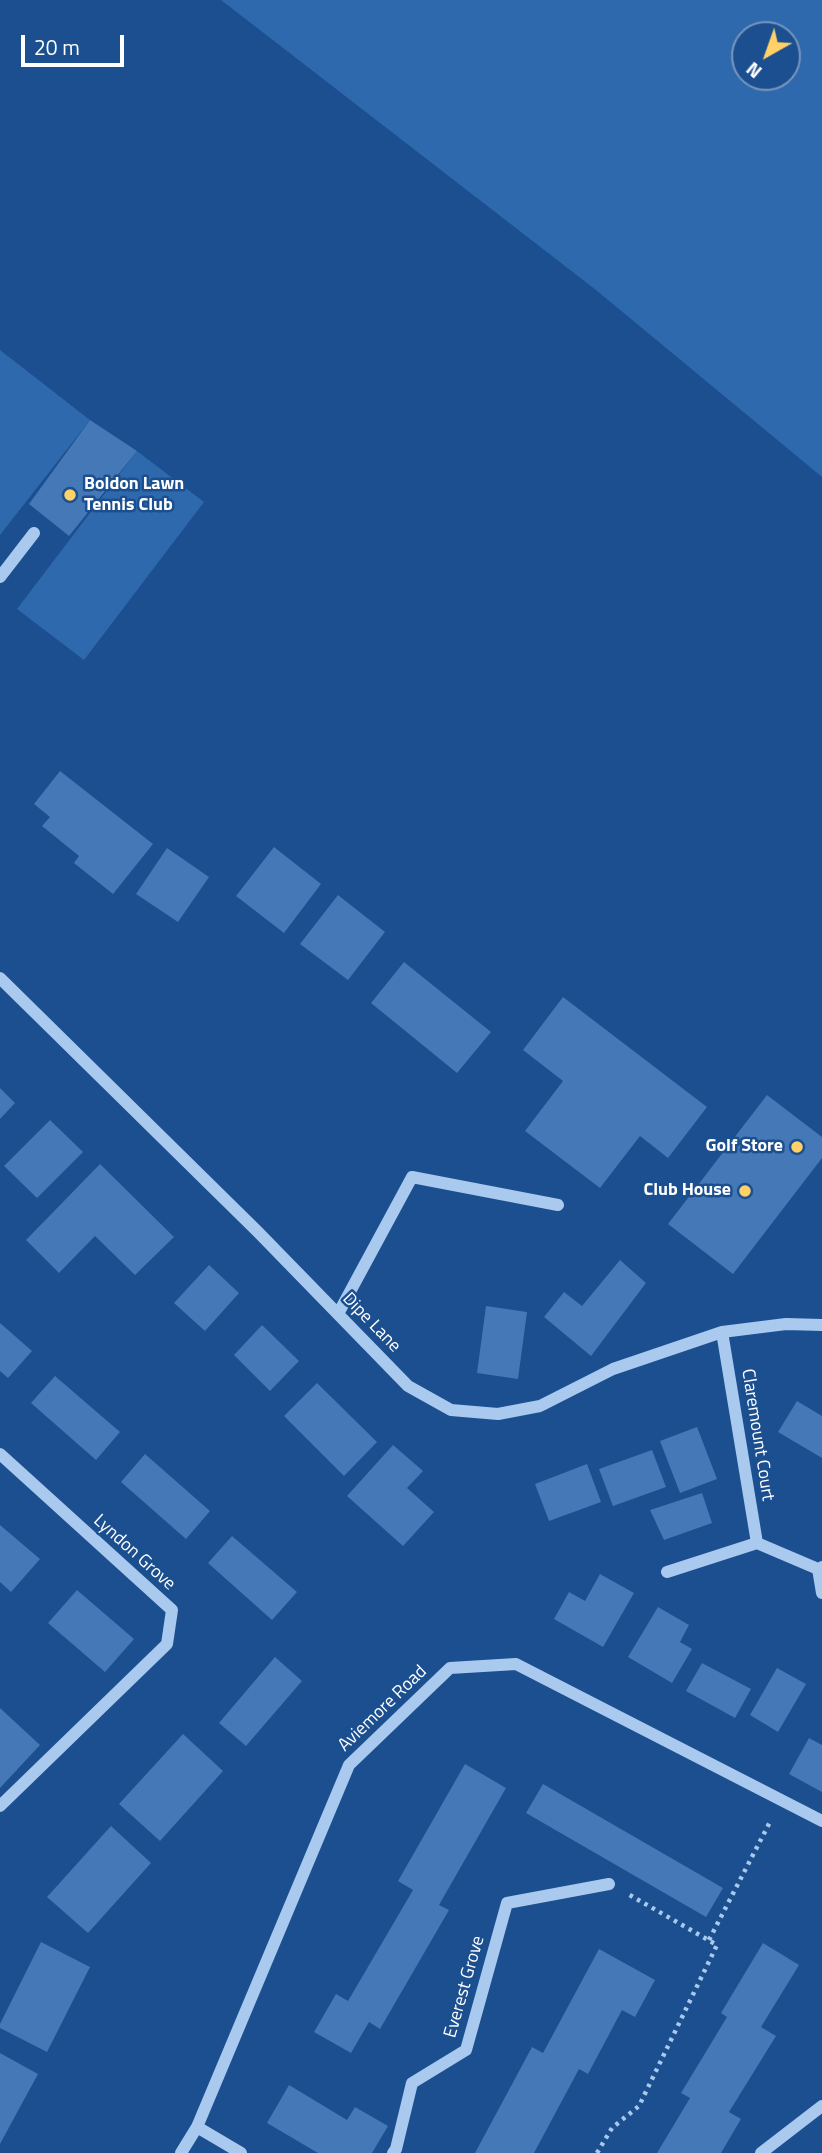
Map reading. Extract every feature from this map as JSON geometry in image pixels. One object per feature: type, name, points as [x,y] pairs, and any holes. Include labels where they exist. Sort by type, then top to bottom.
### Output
[{"type":"street","points":[[0,577],[34,533]]},
{"type":"street","name":"Dipe Lane","points":[[0,978],[258,1232],[408,1386],[451,1410],[498,1414],[540,1406],[613,1369],[723,1332],[786,1324],[822,1325]]},
{"type":"street","points":[[338,1314],[412,1177],[558,1205]]},
{"type":"street","name":"Claremount Court","points":[[723,1332],[757,1543]]},
{"type":"street","name":"Lyndon Grove","points":[[0,1454],[172,1610],[167,1644],[0,1806]]},
{"type":"street","points":[[667,1572],[757,1543],[820,1568],[822,1593]]},
{"type":"street","name":"Aviemore Road","points":[[181,2153],[197,2127],[349,1765],[450,1668],[516,1664],[822,1821]]},
{"type":"street","name":"Everest Grove","points":[[393,2153],[412,2083],[466,2050],[507,1903],[609,1884]]},
{"type":"street","points":[[761,2153],[822,2106]]},
{"type":"street","points":[[197,2127],[242,2153]]},
{"type":"path","points":[[709,1940],[781,1800]]},
{"type":"path","points":[[597,2153],[612,2128],[639,2106],[718,1945],[609,1884]]},
{"type":"shaded area","points":[[221,0],[822,0],[822,477],[596,290]]},
{"type":"shaded area","points":[[0,350],[90,420],[0,535]]},
{"type":"shaded area","points":[[137,451],[204,502],[84,660],[17,609]]},
{"type":"building","points":[[90,420],[137,451],[69,536],[29,504]]},
{"type":"building","points":[[60,771],[153,844],[113,894],[74,863],[79,856],[42,826],[50,817],[34,804]]},
{"type":"building","points":[[274,847],[321,884],[284,933],[236,896]]},
{"type":"building","points":[[167,848],[209,877],[178,922],[136,894]]},
{"type":"building","points":[[338,895],[385,932],[348,980],[300,944]]},
{"type":"building","points":[[404,962],[491,1032],[457,1073],[371,1003]]},
{"type":"building","points":[[563,997],[707,1107],[668,1158],[640,1136],[600,1188],[525,1131],[563,1081],[523,1050]]},
{"type":"building","points":[[0,1088],[15,1103],[0,1119]]},
{"type":"building","name":"Club House","points":[[767,1095],[822,1137],[822,1158],[733,1274],[668,1224]]},
{"type":"building","points":[[50,1120],[83,1152],[37,1198],[4,1166]]},
{"type":"building","points":[[100,1164],[174,1237],[135,1275],[95,1236],[59,1273],[26,1240]]},
{"type":"building","points":[[620,1260],[646,1283],[591,1356],[544,1317],[564,1292],[582,1306]]},
{"type":"building","points":[[209,1265],[239,1293],[205,1331],[174,1303]]},
{"type":"building","points":[[486,1306],[527,1312],[518,1379],[477,1373]]},
{"type":"building","points":[[0,1323],[32,1351],[8,1378],[0,1371]]},
{"type":"building","points":[[262,1325],[299,1361],[270,1391],[234,1355]]},
{"type":"building","points":[[55,1376],[120,1432],[96,1460],[31,1403]]},
{"type":"building","points":[[317,1383],[377,1442],[344,1476],[284,1416]]},
{"type":"building","points":[[797,1401],[822,1416],[822,1458],[778,1432]]},
{"type":"building","points":[[697,1427],[717,1479],[680,1493],[660,1441]]},
{"type":"building","points":[[393,1445],[423,1471],[407,1488],[434,1512],[403,1546],[347,1496]]},
{"type":"building","points":[[652,1450],[666,1487],[613,1506],[599,1469]]},
{"type":"building","points":[[145,1454],[210,1511],[186,1539],[121,1482]]},
{"type":"building","points":[[587,1464],[601,1502],[549,1521],[535,1484]]},
{"type":"building","points":[[702,1493],[712,1523],[664,1540],[650,1510]]},
{"type":"building","points":[[0,1525],[40,1559],[11,1592],[0,1582]]},
{"type":"building","points":[[232,1536],[297,1592],[272,1620],[208,1563]]},
{"type":"building","points":[[600,1574],[634,1593],[603,1647],[554,1619],[569,1592],[585,1601]]},
{"type":"building","points":[[77,1590],[134,1639],[105,1672],[48,1623]]},
{"type":"building","points":[[658,1607],[689,1625],[680,1642],[692,1649],[672,1683],[628,1657]]},
{"type":"building","points":[[275,1657],[302,1681],[246,1746],[219,1723]]},
{"type":"building","points":[[702,1663],[751,1689],[735,1718],[686,1691]]},
{"type":"building","points":[[777,1668],[806,1684],[778,1732],[750,1715]]},
{"type":"building","points":[[0,1708],[40,1745],[0,1788]]},
{"type":"building","points":[[183,1734],[223,1771],[160,1841],[119,1804]]},
{"type":"building","points":[[809,1738],[822,1745],[822,1792],[789,1774]]},
{"type":"building","points":[[465,1764],[506,1788],[439,1905],[449,1910],[380,2029],[369,2022],[351,2053],[314,2032],[336,1994],[348,2001],[413,1890],[398,1881]]},
{"type":"building","points":[[543,1784],[723,1888],[706,1917],[526,1813]]},
{"type":"building","points":[[111,1826],[151,1863],[88,1933],[47,1897]]},
{"type":"building","points":[[41,1942],[90,1967],[47,2052],[0,2028]]},
{"type":"building","points":[[763,1943],[799,1965],[761,2027],[776,2036],[729,2112],[741,2119],[721,2153],[657,2153],[690,2098],[681,2093],[727,2017],[721,2013]]},
{"type":"building","points":[[599,1949],[655,1980],[635,2017],[622,2010],[588,2074],[579,2069],[534,2153],[475,2153],[532,2047],[543,2053]]},
{"type":"building","points":[[0,2053],[38,2074],[0,2144]]},
{"type":"building","points":[[289,2085],[347,2120],[355,2107],[388,2126],[372,2153],[318,2153],[267,2123]]},
{"type":"place","name":"Boldon Lawn Tennis Club","points":[[70,495]]},
{"type":"place","name":"Golf Store","points":[[797,1147]]},
{"type":"place","name":"Club House","points":[[745,1191]]}]
